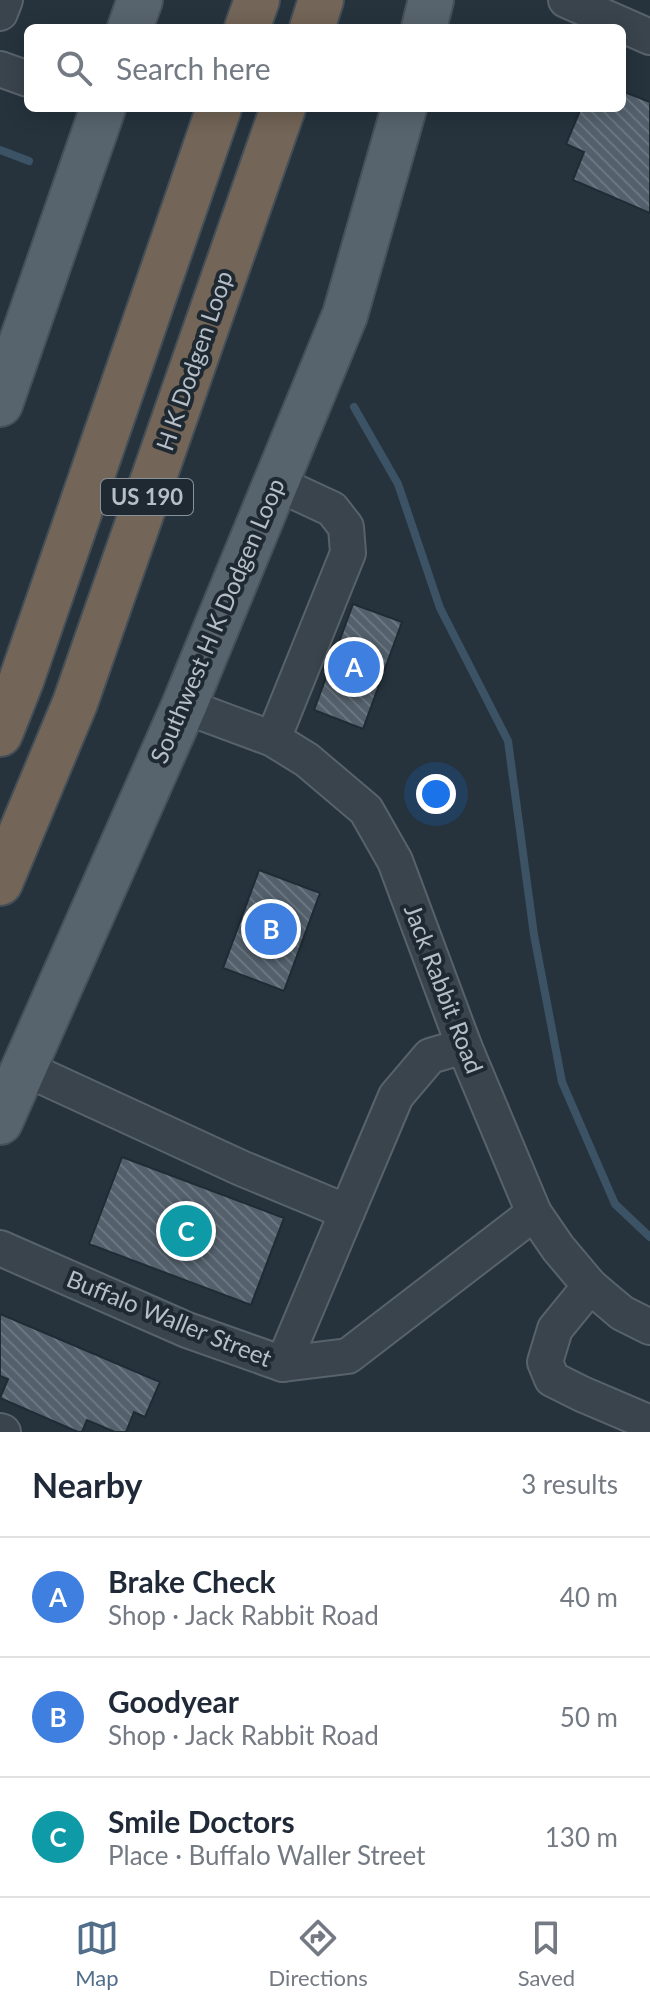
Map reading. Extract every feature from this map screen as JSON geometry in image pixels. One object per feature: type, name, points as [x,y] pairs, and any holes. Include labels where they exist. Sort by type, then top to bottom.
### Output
[{"type":"highway","points":[[248,24],[257,0]]},
{"type":"highway","points":[[313,24],[321,0]]},
{"type":"highway","name":"US 190","points":[[0,734],[218,112]]},
{"type":"highway","name":"H K Dodgen Loop","points":[[0,883],[75,703],[282,112]]},
{"type":"main road","points":[[131,24],[140,0]]},
{"type":"main road","points":[[425,24],[431,0]]},
{"type":"main road","points":[[4,384],[102,112]]},
{"type":"main road","name":"Southwest H K Dodgen Loop","points":[[0,1122],[184,706],[345,315],[403,112]]},
{"type":"street","points":[[0,13],[5,0]]},
{"type":"street","points":[[566,0],[620,24]]},
{"type":"street","points":[[626,26],[650,37]]},
{"type":"street","points":[[0,69],[24,78]]},
{"type":"street","points":[[273,739],[348,553],[346,527],[332,509],[276,483]]},
{"type":"street","name":"Jack Rabbit Road","points":[[184,706],[273,739],[307,760],[366,810],[395,861],[464,1046],[534,1213],[590,1286],[622,1313],[650,1327]]},
{"type":"street","points":[[283,1364],[396,1096],[430,1056],[464,1046]]},
{"type":"street","points":[[24,1068],[241,1168],[347,1212]]},
{"type":"street","name":"Buffalo Waller Street","points":[[0,1248],[187,1330],[283,1364],[348,1356],[534,1213]]},
{"type":"street","points":[[590,1286],[555,1329],[545,1362],[552,1379],[650,1423]]},
{"type":"building","points":[[626,93],[650,102],[650,213],[573,180],[584,152],[566,144],[579,112],[626,112]]},
{"type":"building","points":[[353,604],[402,622],[363,729],[314,710]]},
{"type":"building","points":[[259,870],[320,893],[284,991],[223,968]]},
{"type":"building","points":[[122,1157],[284,1218],[251,1305],[89,1244]]},
{"type":"building","points":[[0,1314],[160,1382],[145,1417],[134,1412],[126,1432],[115,1432],[87,1420],[82,1432],[78,1432],[0,1398],[8,1379],[0,1376]]},
{"type":"waterway","points":[[0,150],[29,161]]},
{"type":"waterway","points":[[354,407],[398,484],[440,608],[508,741],[534,935],[562,1082],[615,1204],[650,1237]]},
{"type":"place","name":"Brake Check","points":[[354,667]]},
{"type":"place","name":"Goodyear","points":[[271,929]]},
{"type":"place","name":"Smile Doctors","points":[[186,1231]]}]
